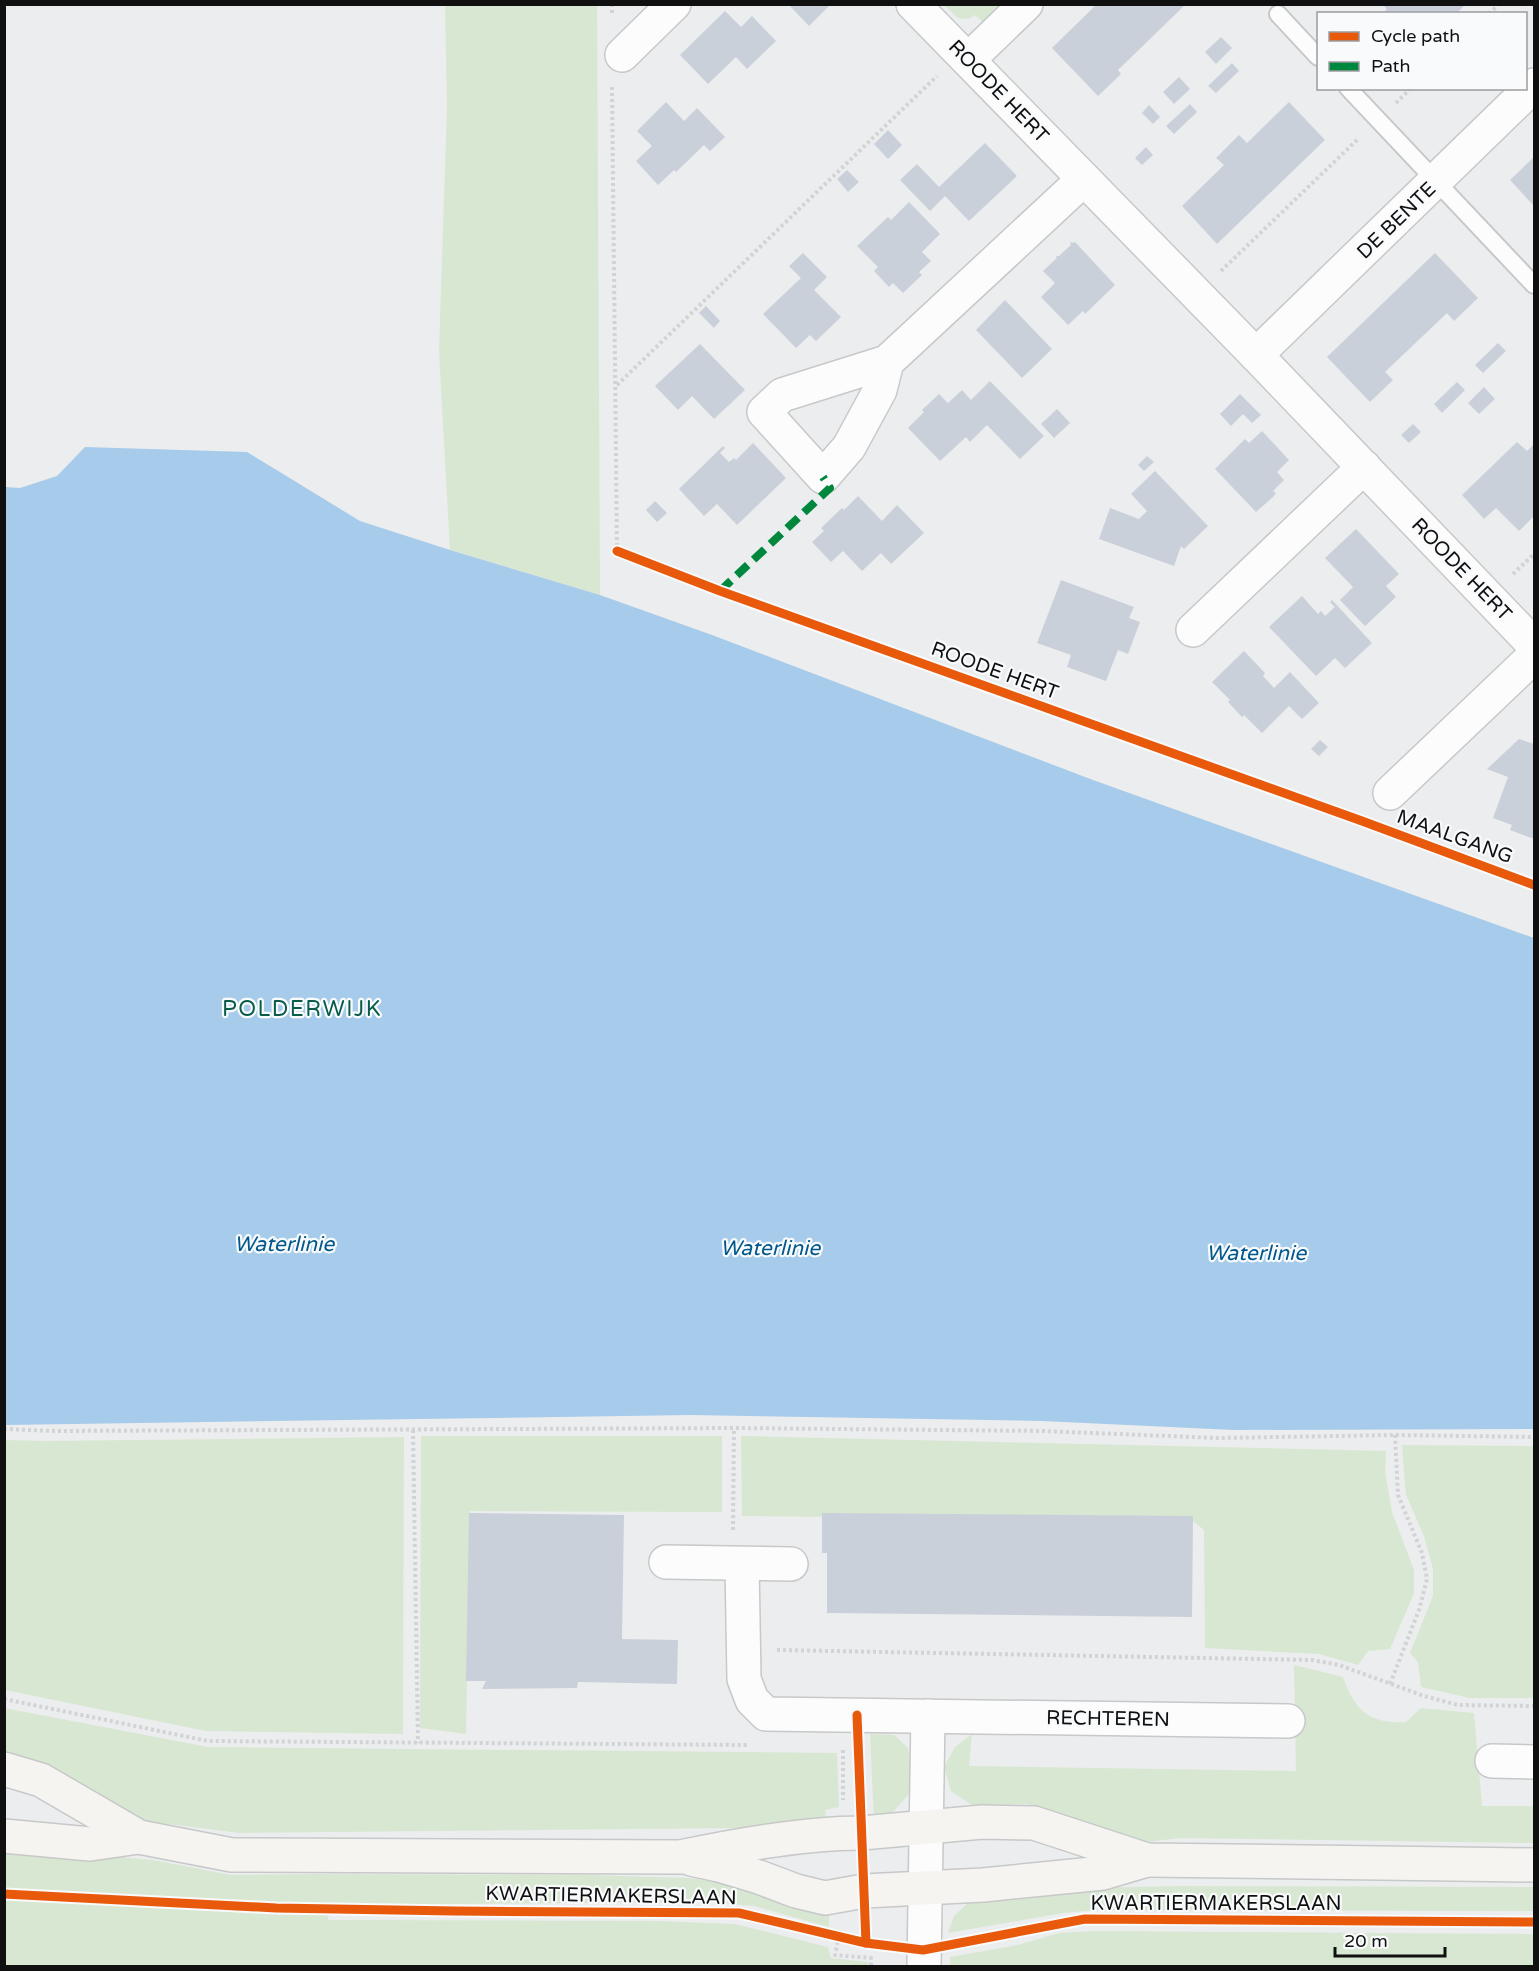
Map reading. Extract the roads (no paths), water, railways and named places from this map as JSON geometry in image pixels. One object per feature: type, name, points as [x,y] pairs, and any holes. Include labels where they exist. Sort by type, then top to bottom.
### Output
[{"type":"main road","name":"KWARTIERMAKERSLAAN","points":[[4,1769],[41,1780],[139,1837],[232,1856],[680,1857],[719,1865],[796,1891],[825,1898],[864,1891],[983,1884],[1103,1873],[1147,1860],[1534,1865]]},
{"type":"main road","name":"KWARTIERMAKERSLAAN","points":[[680,1857],[738,1845],[843,1833],[982,1822],[1034,1823],[1147,1860]]},
{"type":"main road","name":"KWARTIERMAKERSLAAN","points":[[4,1836],[90,1844],[139,1837]]},
{"type":"street","points":[[615,54],[674,4]]},
{"type":"street","name":"ROODE HERT","points":[[913,4],[1256,355],[1534,645]]},
{"type":"street","points":[[965,56],[1026,4]]},
{"type":"street","name":"DE BENTE","points":[[1256,355],[1534,85]]},
{"type":"street","points":[[887,362],[1084,178]]},
{"type":"street","points":[[1193,630],[1364,467]]},
{"type":"street","points":[[1390,793],[1534,656]]},
{"type":"street","points":[[666,1562],[790,1564]]},
{"type":"street","name":"RECHTEREN","points":[[737,1564],[744,1679],[752,1700],[766,1714],[1288,1721]]},
{"type":"street","points":[[924,1966],[928,1716]]},
{"type":"street","points":[[1492,1761],[1534,1762]]},
{"type":"lane","points":[[1278,14],[1317,56]]},
{"type":"lane","points":[[1350,90],[1534,285]]},
{"type":"water","name":"Waterlinie","points":[[85,447],[247,452],[360,521],[600,595],[712,635],[1093,780],[1534,938],[1534,1429],[1234,1430],[1042,1421],[690,1415],[5,1425],[5,487],[20,488],[57,476]]},
{"type":"district","name":"POLDERWIJK","points":[[302,1008]]}]
